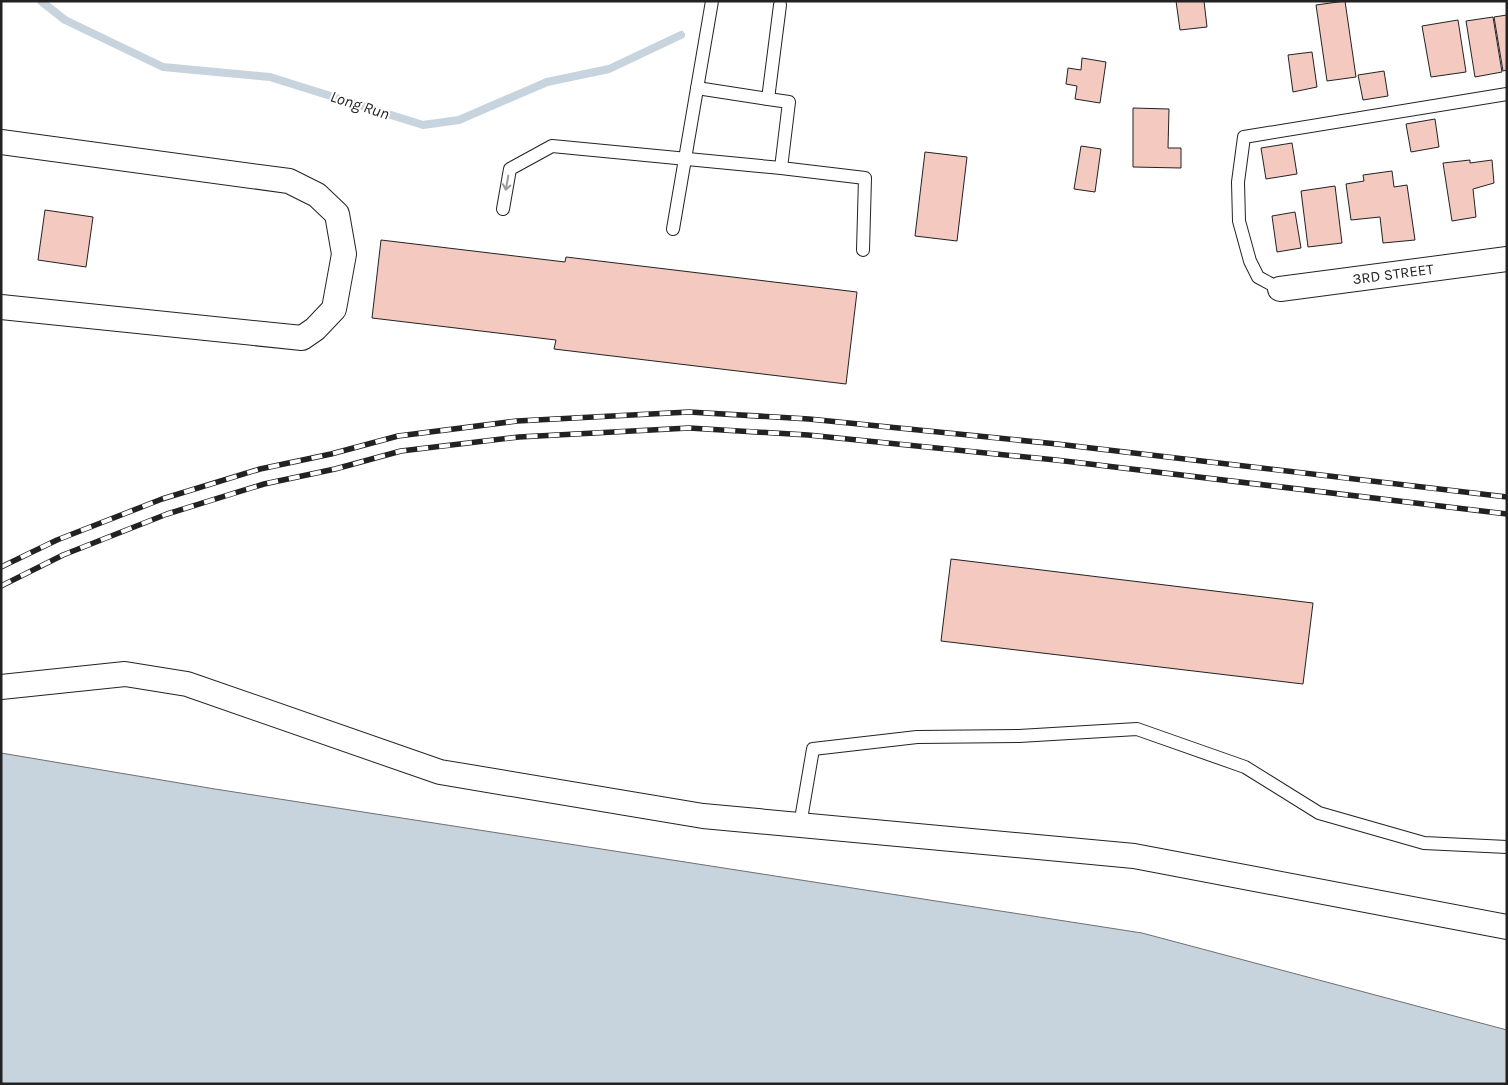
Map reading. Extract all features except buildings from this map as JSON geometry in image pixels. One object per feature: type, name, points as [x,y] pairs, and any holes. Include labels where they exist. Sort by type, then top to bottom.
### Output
[{"type":"street","points":[[1,142],[289,181],[318,195],[337,214],[344,254],[334,309],[316,329],[302,338],[1,307]]},
{"type":"street","name":"3RD STREET","points":[[1280,289],[1507,259]]},
{"type":"street","points":[[1,687],[125,674],[187,684],[440,772],[703,816],[1134,856],[1507,927]]},
{"type":"lane","points":[[673,229],[712,1]]},
{"type":"lane","points":[[768,99],[780,5]]},
{"type":"lane","points":[[698,88],[789,102],[781,168]]},
{"type":"lane","points":[[1280,289],[1258,277],[1250,260],[1239,221],[1238,182],[1244,137],[1507,94]]},
{"type":"lane","points":[[503,209],[510,169],[552,146],[781,168],[865,178],[863,250]]},
{"type":"lane","points":[[800,825],[813,749],[917,737],[1019,736],[1137,729],[1246,767],[1319,813],[1424,843],[1507,847]]},
{"type":"shaded area","points":[[1,753],[215,789],[1142,933],[1507,1030],[1507,1084],[1,1084]]},
{"type":"waterway","name":"Long Run","points":[[41,1],[65,20],[163,67],[270,77],[423,125],[459,120],[547,82],[609,69],[681,35]]},
{"type":"railway","points":[[1,567],[57,540],[162,499],[260,469],[331,454],[398,436],[517,421],[689,412],[809,419],[1057,444],[1507,497]]},
{"type":"railway","points":[[1,586],[63,555],[167,514],[264,484],[335,469],[401,451],[519,437],[689,428],[808,435],[1056,460],[1507,514]]}]
